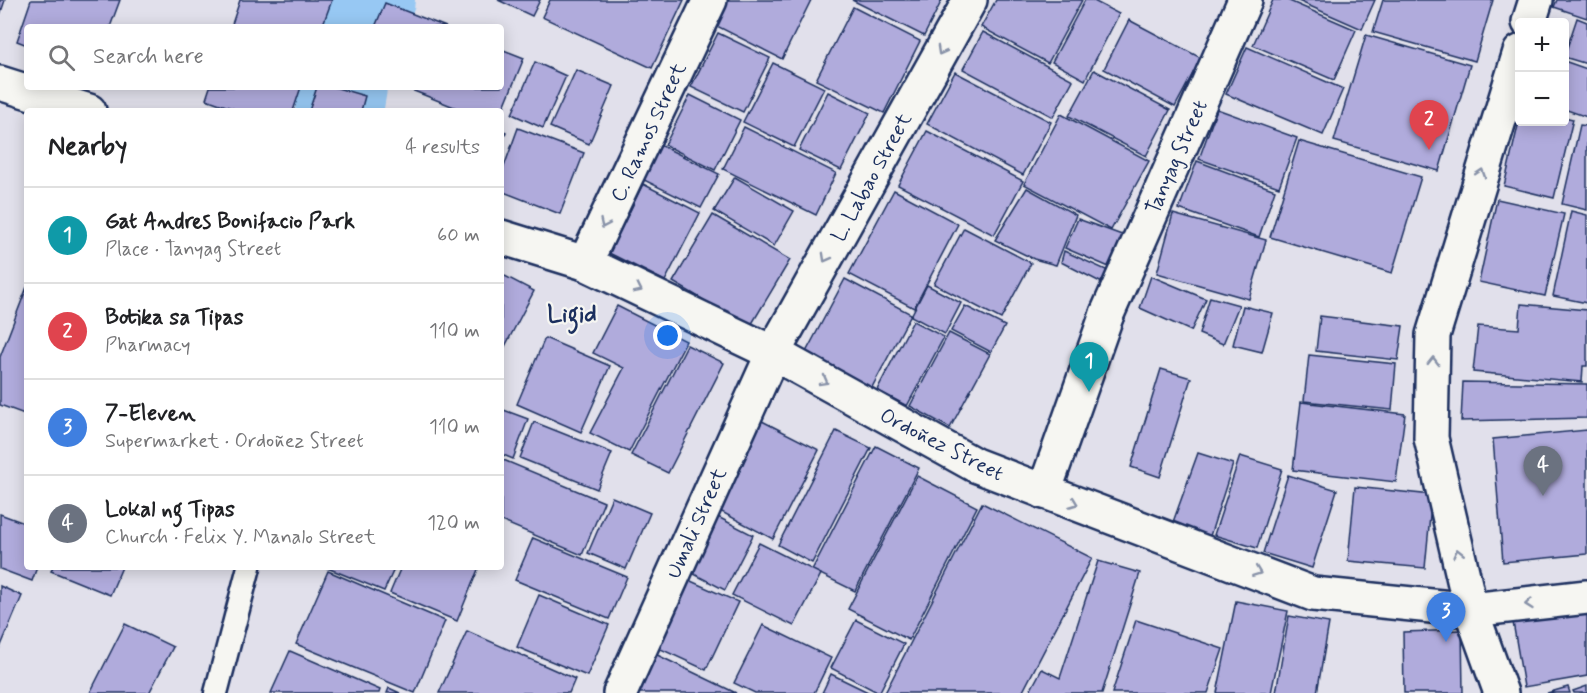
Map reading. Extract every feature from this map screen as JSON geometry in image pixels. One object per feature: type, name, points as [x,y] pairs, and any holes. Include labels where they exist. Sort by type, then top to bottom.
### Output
[{"type":"main road","name":"C. Ramos Street","points":[[585,263],[710,0]]},
{"type":"main road","name":"L. Labao Street","points":[[773,353],[970,0]]},
{"type":"main road","name":"Tanyag Street","points":[[1044,492],[1107,314],[1245,0]]},
{"type":"main road","points":[[1530,18],[1536,0]]},
{"type":"main road","points":[[1501,693],[1471,610],[1431,438],[1433,335],[1515,68]]},
{"type":"main road","points":[[0,83],[79,108]]},
{"type":"main road","name":"Ordoñez Street","points":[[504,238],[585,263],[773,353],[975,465],[1313,594],[1471,610],[1587,597]]},
{"type":"main road","name":"Umali Street","points":[[620,693],[773,353]]},
{"type":"lane","points":[[216,693],[248,570]]},
{"type":"building","points":[[0,0],[5,0],[0,15]]},
{"type":"building","points":[[31,0],[120,0],[111,24],[24,24],[24,44],[17,41]]},
{"type":"building","points":[[240,0],[332,0],[323,24],[232,24]]},
{"type":"building","points":[[498,0],[540,0],[532,16]]},
{"type":"building","points":[[550,0],[684,0],[652,68],[542,17]]},
{"type":"building","points":[[720,0],[811,0],[782,59],[709,22]]},
{"type":"building","points":[[852,0],[942,0],[924,36]]},
{"type":"building","points":[[996,0],[1082,0],[1048,63],[981,27]]},
{"type":"building","points":[[1085,0],[1092,0],[1119,14],[1085,80],[1052,62]]},
{"type":"building","points":[[1273,0],[1287,0],[1356,30],[1334,80],[1253,45]]},
{"type":"building","points":[[1296,0],[1375,0],[1362,29]]},
{"type":"building","points":[[1383,0],[1493,0],[1475,61],[1373,32]]},
{"type":"building","points":[[1557,0],[1587,0],[1587,18],[1554,7]]},
{"type":"building","points":[[385,3],[438,24],[376,24]]},
{"type":"building","points":[[853,7],[920,41],[884,113],[816,80]]},
{"type":"building","points":[[1577,18],[1587,22],[1587,64],[1569,59],[1569,42]]},
{"type":"building","points":[[1129,20],[1201,58],[1175,107],[1104,69]]},
{"type":"building","points":[[983,32],[1073,80],[1053,117],[963,69]]},
{"type":"building","points":[[718,33],[770,58],[743,112],[691,87]]},
{"type":"building","points":[[1366,35],[1470,65],[1439,171],[1334,141]]},
{"type":"building","points":[[1247,47],[1343,89],[1323,135],[1226,94]]},
{"type":"building","points":[[504,50],[524,58],[503,108],[456,108],[412,90],[504,90]]},
{"type":"building","points":[[535,62],[566,76],[543,128],[512,114]]},
{"type":"building","points":[[773,63],[824,88],[794,147],[743,122]]},
{"type":"building","points":[[1569,63],[1587,69],[1587,117],[1569,111]]},
{"type":"building","points":[[576,70],[614,86],[589,144],[550,127]]},
{"type":"building","points":[[1094,70],[1170,110],[1146,156],[1069,116]]},
{"type":"building","points":[[955,72],[1051,122],[1023,175],[927,124]]},
{"type":"building","points":[[209,90],[300,90],[294,108],[232,108],[206,99]]},
{"type":"building","points":[[316,90],[344,90],[365,96],[362,108],[310,108]]},
{"type":"building","points":[[828,92],[870,113],[841,170],[799,150]]},
{"type":"building","points":[[690,95],[740,120],[715,170],[665,145]]},
{"type":"building","points":[[1217,109],[1297,138],[1279,187],[1199,159]]},
{"type":"building","points":[[1061,114],[1149,161],[1111,230],[1024,184]]},
{"type":"building","points":[[1569,118],[1573,119],[1554,198],[1504,186],[1518,126],[1569,126]]},
{"type":"building","points":[[1580,125],[1587,126],[1587,210],[1562,204]]},
{"type":"building","points":[[744,127],[836,173],[816,215],[723,169]]},
{"type":"building","points":[[518,128],[584,153],[560,214],[504,192],[504,167]]},
{"type":"building","points":[[927,131],[1023,181],[994,235],[898,185]]},
{"type":"building","points":[[1299,141],[1421,177],[1392,273],[1270,237]]},
{"type":"building","points":[[658,144],[719,174],[701,208],[640,178]]},
{"type":"building","points":[[1197,161],[1275,190],[1259,237],[1179,209]]},
{"type":"building","points":[[735,177],[794,211],[774,246],[714,211]]},
{"type":"building","points":[[643,184],[700,213],[665,281],[609,253]]},
{"type":"building","points":[[1027,188],[1076,215],[1056,265],[1034,259],[995,240]]},
{"type":"building","points":[[894,190],[958,224],[914,308],[849,274]]},
{"type":"building","points":[[1497,199],[1564,214],[1545,296],[1479,282]]},
{"type":"building","points":[[1571,211],[1587,215],[1587,303],[1553,296]]},
{"type":"building","points":[[1173,214],[1266,240],[1249,299],[1157,273]]},
{"type":"building","points":[[713,215],[790,260],[750,327],[673,282]]},
{"type":"building","points":[[1078,219],[1130,238],[1116,270],[1065,248]]},
{"type":"building","points":[[964,228],[1031,263],[1001,319],[934,284]]},
{"type":"building","points":[[1064,251],[1115,274],[1108,286],[1061,262]]},
{"type":"building","points":[[504,276],[534,291],[504,348]]},
{"type":"building","points":[[1151,276],[1206,299],[1191,331],[1140,308]]},
{"type":"building","points":[[845,279],[911,314],[871,389],[805,354]]},
{"type":"building","points":[[927,285],[961,303],[945,334],[911,316]]},
{"type":"building","points":[[24,295],[24,414],[0,405],[0,357]]},
{"type":"building","points":[[1210,297],[1239,305],[1223,344],[1199,334]]},
{"type":"building","points":[[1521,304],[1587,310],[1587,366],[1583,366],[1582,382],[1473,372],[1478,326],[1519,329]]},
{"type":"building","points":[[617,306],[686,341],[629,452],[590,433],[624,368],[593,353]]},
{"type":"building","points":[[965,306],[1005,326],[991,352],[951,331]]},
{"type":"building","points":[[1243,306],[1273,313],[1262,352],[1233,345]]},
{"type":"building","points":[[1320,316],[1403,326],[1398,360],[1316,351]]},
{"type":"building","points":[[913,321],[944,337],[907,406],[877,390]]},
{"type":"building","points":[[949,333],[990,354],[950,428],[910,406]]},
{"type":"building","points":[[545,338],[610,366],[581,432],[517,404]]},
{"type":"building","points":[[687,345],[724,363],[668,473],[631,455]]},
{"type":"building","points":[[1309,355],[1396,364],[1392,410],[1304,401]]},
{"type":"building","points":[[1161,369],[1191,378],[1160,477],[1131,467]]},
{"type":"building","points":[[1463,382],[1587,384],[1587,418],[1461,421]]},
{"type":"building","points":[[1301,402],[1405,414],[1396,482],[1293,470]]},
{"type":"building","points":[[504,410],[528,419],[513,459],[504,455]]},
{"type":"building","points":[[762,421],[819,450],[773,539],[716,509]]},
{"type":"building","points":[[534,422],[612,453],[597,489],[520,458]]},
{"type":"building","points":[[1587,430],[1587,554],[1503,562],[1493,439]]},
{"type":"building","points":[[836,431],[871,448],[812,563],[778,545]]},
{"type":"building","points":[[876,446],[919,468],[855,591],[812,570]]},
{"type":"building","points":[[1198,453],[1233,464],[1210,536],[1173,522]]},
{"type":"building","points":[[1240,456],[1282,469],[1257,548],[1214,535]]},
{"type":"building","points":[[504,460],[604,502],[582,555],[504,522]]},
{"type":"building","points":[[1288,475],[1337,490],[1312,568],[1263,553]]},
{"type":"building","points":[[917,476],[977,507],[909,640],[848,609]]},
{"type":"building","points":[[1355,487],[1432,495],[1425,568],[1348,561]]},
{"type":"building","points":[[612,497],[650,513],[626,569],[588,553]]},
{"type":"building","points":[[982,503],[1092,558],[1022,693],[885,693]]},
{"type":"building","points":[[0,514],[24,523],[24,570],[36,570],[32,581],[0,569]]},
{"type":"building","points":[[716,516],[753,535],[725,590],[688,571]]},
{"type":"building","points":[[533,538],[627,577],[609,619],[515,580]]},
{"type":"building","points":[[759,543],[821,574],[794,626],[732,595]]},
{"type":"building","points":[[1098,561],[1140,573],[1102,693],[1029,693],[1042,669],[1060,678]]},
{"type":"building","points":[[52,570],[121,570],[110,595]]},
{"type":"building","points":[[332,570],[394,570],[384,591]]},
{"type":"building","points":[[400,570],[478,570],[457,621],[390,593]]},
{"type":"building","points":[[328,571],[445,621],[415,693],[296,644]]},
{"type":"building","points":[[684,578],[738,602],[706,670],[652,645]]},
{"type":"building","points":[[0,586],[22,596],[0,648]]},
{"type":"building","points":[[539,595],[609,625],[587,676],[517,647]]},
{"type":"building","points":[[1236,601],[1288,611],[1271,693],[1217,693]]},
{"type":"building","points":[[1587,609],[1587,676],[1524,687],[1513,622]]},
{"type":"building","points":[[1289,616],[1329,623],[1317,693],[1276,693]]},
{"type":"building","points":[[856,620],[904,644],[879,693],[831,668]]},
{"type":"building","points":[[1136,620],[1223,649],[1208,693],[1112,693]]},
{"type":"building","points":[[125,624],[173,647],[149,693],[90,693]]},
{"type":"building","points":[[763,625],[831,658],[814,693],[755,693],[734,683]]},
{"type":"building","points":[[1462,630],[1463,693],[1404,693],[1403,632]]},
{"type":"building","points":[[467,631],[575,679],[569,693],[439,693]]},
{"type":"building","points":[[290,651],[380,690],[379,693],[271,693]]},
{"type":"building","points":[[651,652],[736,693],[631,693]]},
{"type":"building","points":[[831,674],[870,693],[822,693]]},
{"type":"building","points":[[1587,686],[1587,693],[1574,693],[1573,691]]},
{"type":"building","points":[[1568,687],[1570,693],[1547,693]]},
{"type":"building","points":[[389,688],[400,693],[387,693]]},
{"type":"waterway","points":[[361,24],[371,0]]},
{"type":"waterway","points":[[340,108],[342,90]]},
{"type":"place","name":"Botika sa Tipas","points":[[1429,150]]},
{"type":"place","name":"Gat Andres Bonifacio Park","points":[[1089,392]]},
{"type":"place","name":"Lokal ng Tipas","points":[[1543,496]]},
{"type":"place","name":"7-Eleven","points":[[1446,642]]},
{"type":"district","name":"Ligid","points":[[572,314]]}]
